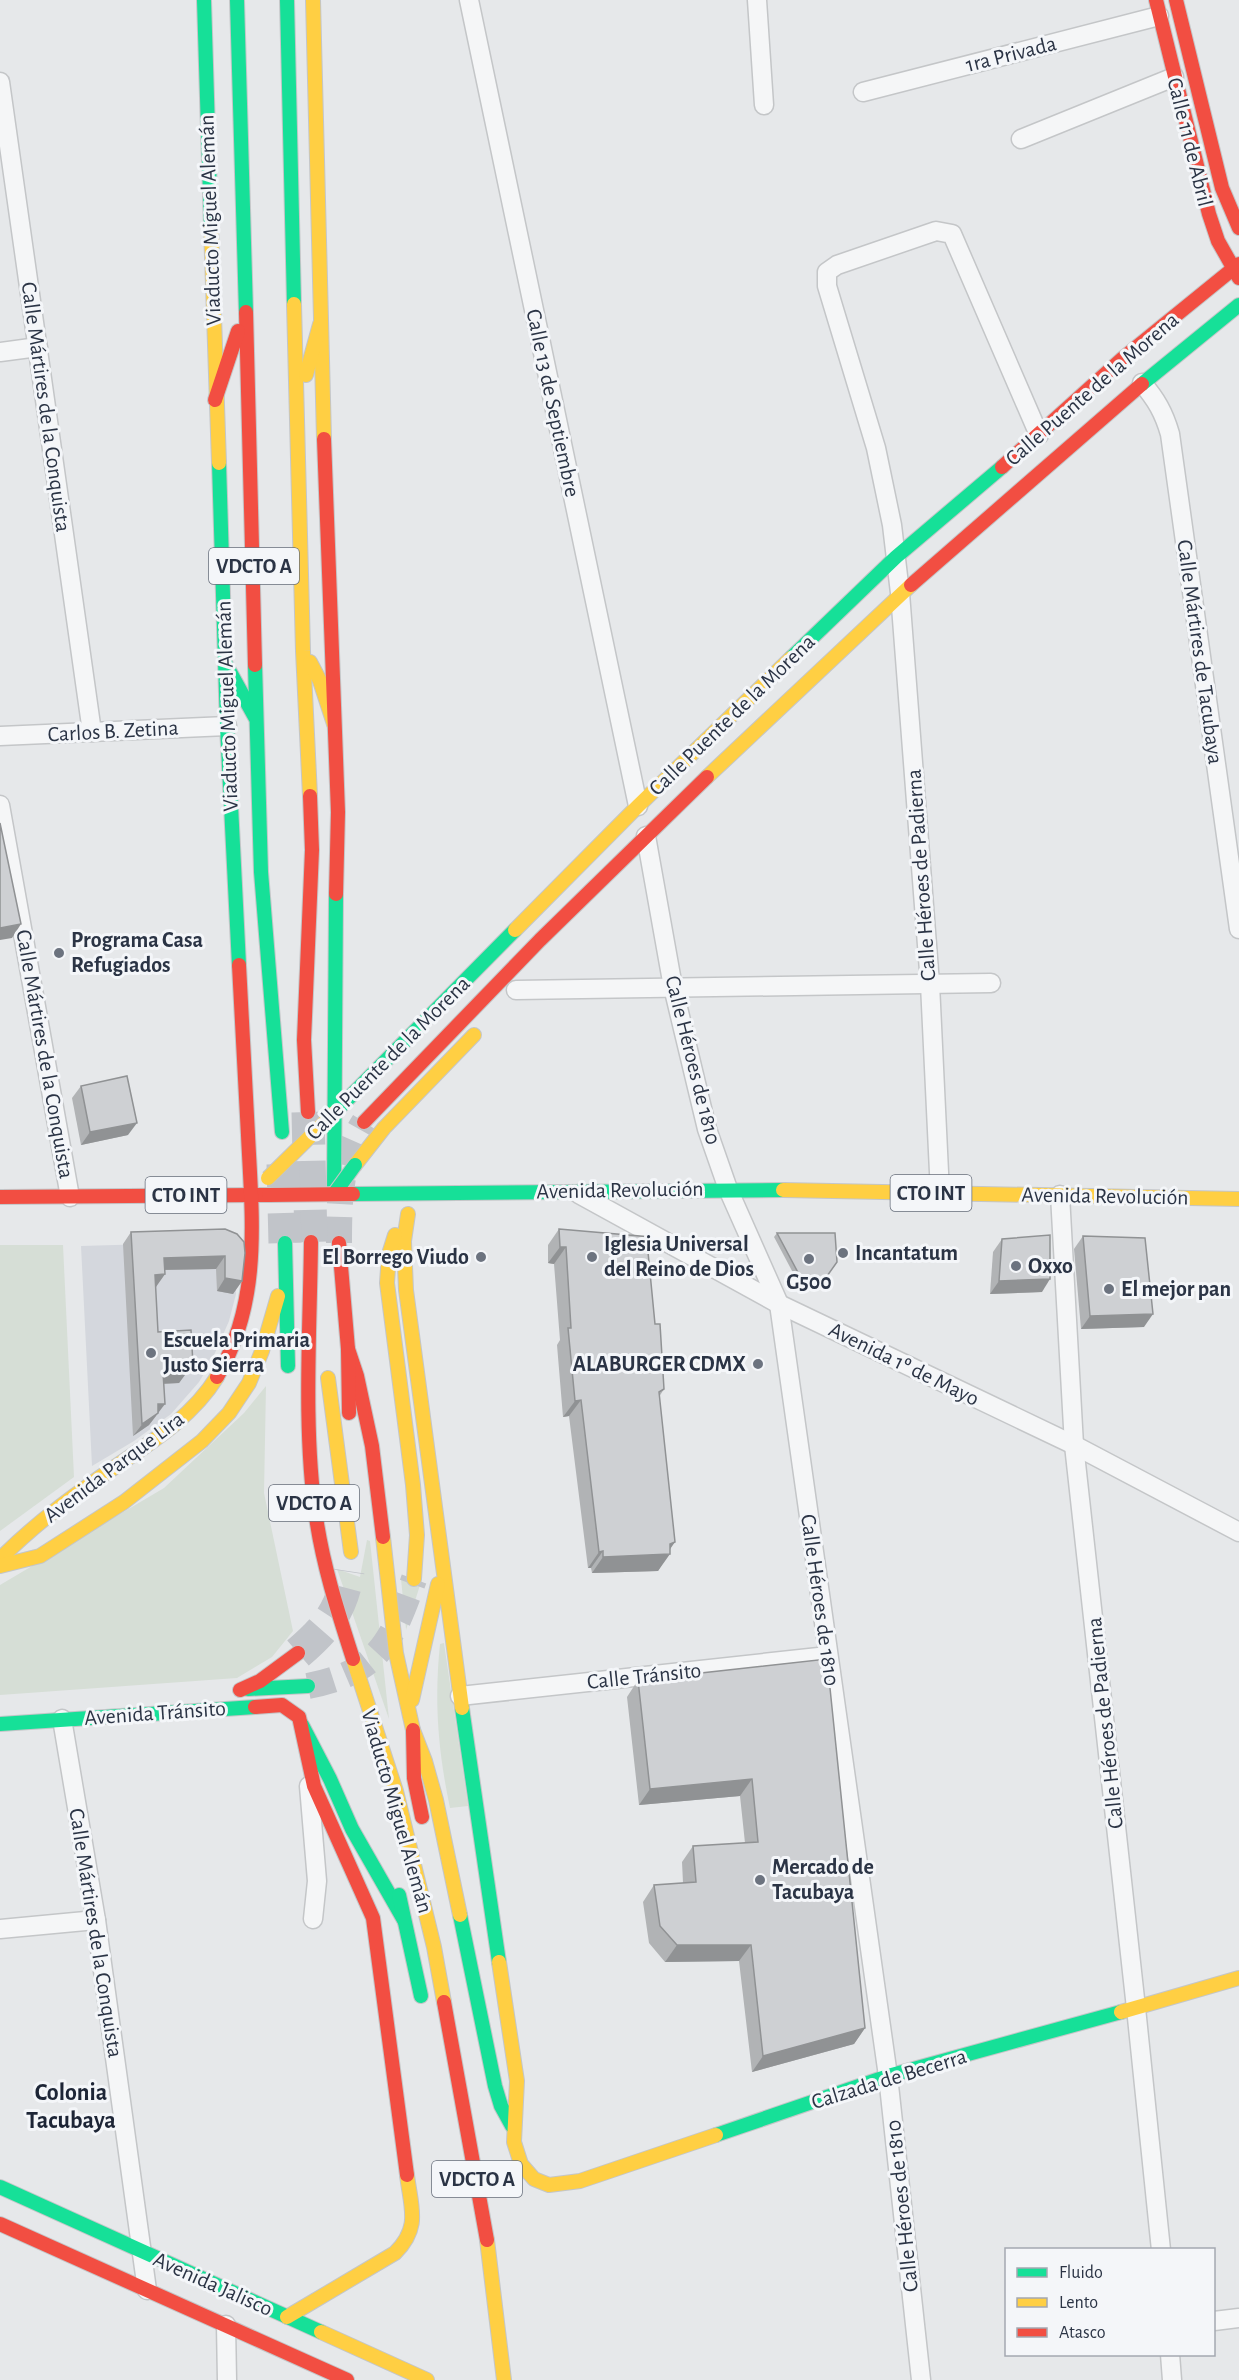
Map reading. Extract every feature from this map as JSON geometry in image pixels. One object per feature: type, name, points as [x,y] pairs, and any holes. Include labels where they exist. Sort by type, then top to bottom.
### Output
[{"type":"main road","name":"Viaducto Miguel Alemán","points":[[204,0],[227,726],[251,1195]]},
{"type":"main road","name":"Viaducto Miguel Alemán","points":[[237,0],[257,721],[266,957],[275,1030],[282,1132]]},
{"type":"main road","name":"VDCTO A","points":[[287,0],[296,415],[312,850],[304,1040],[308,1112]]},
{"type":"main road","points":[[313,0],[320,324],[338,846],[337,1106],[334,1194]]},
{"type":"main road","points":[[1176,0],[1222,188],[1239,228]]},
{"type":"main road","name":"Calle 11 de Abril","points":[[1157,8],[1209,214],[1218,241],[1237,270]]},
{"type":"main road","name":"Calle Puente de la Morena","points":[[251,1195],[337,1106],[638,806],[896,557],[1039,435],[1122,359],[1237,270]]},
{"type":"main road","name":"Calle Puente de la Morena","points":[[364,1122],[599,881],[900,593],[1142,383],[1239,305]]},
{"type":"main road","points":[[215,400],[245,309]]},
{"type":"main road","points":[[296,415],[320,324]]},
{"type":"main road","points":[[303,651],[320,681],[334,724]]},
{"type":"main road","points":[[225,663],[257,721]]},
{"type":"main road","name":"Calle Puente de la Morena","points":[[583,918],[590,907],[599,881]]},
{"type":"main road","points":[[512,995],[531,975]]},
{"type":"main road","name":"Calle Puente de la Morena","points":[[334,1194],[384,1128],[483,1025]]},
{"type":"main road","name":"Avenida Revolución","points":[[0,1197],[728,1189],[1239,1199]]},
{"type":"main road","points":[[414,1579],[417,1535],[413,1485],[386,1269],[392,1240],[398,1227],[425,1193]]},
{"type":"main road","name":"Avenida Parque Lira","points":[[0,1559],[27,1531],[168,1431],[212,1385],[233,1347],[249,1292],[253,1240],[251,1195]]},
{"type":"main road","name":"Viaducto Miguel Alemán","points":[[408,1214],[404,1241],[406,1290],[460,1696],[517,2081],[512,2126],[516,2153],[527,2172],[543,2184]]},
{"type":"main road","name":"Viaducto Miguel Alemán","points":[[311,1242],[310,1449],[319,1536],[332,1594],[396,1791],[434,1947],[484,2218],[504,2380]]},
{"type":"main road","points":[[285,1243],[289,1384]]},
{"type":"main road","points":[[339,1243],[348,1349],[350,1428]]},
{"type":"main road","points":[[312,1260],[324,1333]]},
{"type":"main road","points":[[0,1566],[40,1556],[124,1502],[171,1468],[217,1427],[240,1397],[256,1367],[286,1269]]},
{"type":"main road","name":"Viaducto Miguel Alemán","points":[[348,1349],[357,1376],[372,1446],[396,1653],[413,1730],[436,1800],[495,2086],[501,2106],[512,2126]]},
{"type":"main road","points":[[327,1366],[350,1557],[352,1455]]},
{"type":"main road","points":[[409,1712],[442,1564]]},
{"type":"main road","points":[[298,1653],[260,1681],[235,1690],[308,1686]]},
{"type":"main road","name":"Avenida Tránsito","points":[[0,1724],[282,1705],[294,1713],[302,1725],[330,1779],[352,1830],[405,1922]]},
{"type":"main road","points":[[287,2317],[395,2253],[406,2242],[413,2225],[373,1918],[368,1902],[314,1786],[306,1755],[302,1725]]},
{"type":"main road","points":[[413,1730],[414,1778],[424,1830]]},
{"type":"main road","name":"Viaducto Miguel Alemán","points":[[393,1870],[423,2006]]},
{"type":"main road","points":[[430,1876],[434,1947]]},
{"type":"main road","name":"Calzada de Becerra","points":[[543,2184],[561,2185],[585,2180],[888,2076],[1239,1978]]},
{"type":"main road","name":"Avenida Jalisco","points":[[0,2187],[427,2380]]},
{"type":"main road","name":"Avenida Jalisco","points":[[0,2224],[347,2380]]},
{"type":"street","name":"Calle 13 de Septiembre","points":[[469,0],[638,806]]},
{"type":"street","points":[[757,0],[764,105]]},
{"type":"street","name":"1ra Privada","points":[[863,92],[1157,8]]},
{"type":"street","points":[[1021,140],[1174,77]]},
{"type":"street","name":"Calle Mártires de la Conquista","points":[[0,82],[8,202],[39,347],[92,732]]},
{"type":"street","name":"Calle Héroes de Padierna","points":[[940,1193],[930,984],[896,557],[892,525],[876,448],[827,286],[827,272],[837,265],[936,231],[952,234],[1039,435]]},
{"type":"street","points":[[0,352],[39,347]]},
{"type":"street","name":"Calle Mártires de Tacubaya","points":[[1142,383],[1155,397],[1164,413],[1170,434],[1239,929]]},
{"type":"street","name":"Carlos B. Zetina","points":[[0,736],[227,726]]},
{"type":"street","name":"Calle Mártires de la Conquista","points":[[0,805],[70,1197]]},
{"type":"street","name":"Calle Héroes de 1810","points":[[646,836],[673,987],[707,1129],[728,1189],[780,1304],[888,2076],[921,2380]]},
{"type":"street","points":[[512,995],[673,987],[991,982]]},
{"type":"street","name":"Avenida 1º de Mayo","points":[[572,1190],[780,1304],[1074,1445],[1239,1532]]},
{"type":"street","name":"Calle Héroes de Padierna","points":[[1060,1195],[1074,1445],[1161,2248]]},
{"type":"street","name":"Calle Tránsito","points":[[460,1696],[828,1656]]},
{"type":"street","name":"Calle Mártires de la Conquista","points":[[62,1719],[96,1920],[147,2290]]},
{"type":"street","points":[[306,1755],[317,1881],[312,1919]]},
{"type":"street","points":[[0,1929],[96,1920]]},
{"type":"street","points":[[1215,2321],[1239,2318]]},
{"type":"street","points":[[226,2325],[226,2380]]},
{"type":"street","points":[[1170,2356],[1172,2380]]},
{"type":"shaded area","name":"Escuela Primaria Justo Sierra","points":[[216,1242],[235,1254],[236,1294],[229,1321],[211,1362],[199,1382],[171,1414],[134,1441],[92,1466],[81,1246]]},
{"type":"shaded area","points":[[0,1245],[63,1245],[74,1477],[0,1531]]},
{"type":"shaded area","points":[[266,1386],[264,1493],[293,1631],[272,1657],[237,1678],[0,1695],[0,1585],[164,1488],[244,1413]]},
{"type":"shaded area","points":[[367,1540],[370,1541],[389,1719],[337,1569],[360,1577]]},
{"type":"shaded area","points":[[401,1579],[420,1585],[406,1630],[406,1629]]},
{"type":"shaded area","points":[[444,1643],[468,1806],[450,1808],[440,1746],[437,1706],[440,1644]]},
{"type":"building","points":[[0,823],[21,924],[0,928]]},
{"type":"building","points":[[127,1076],[137,1123],[90,1132],[81,1086]]},
{"type":"building","points":[[225,1229],[237,1234],[244,1242],[242,1281],[225,1278],[225,1256],[164,1258],[165,1274],[155,1275],[158,1332],[191,1330],[193,1364],[188,1364],[188,1370],[163,1372],[165,1404],[158,1404],[158,1413],[142,1424],[131,1232]]},
{"type":"building","points":[[559,1229],[651,1237],[651,1249],[648,1252],[655,1324],[660,1324],[664,1389],[659,1392],[675,1542],[670,1544],[670,1554],[603,1557],[603,1551],[599,1552],[581,1400],[575,1401],[568,1328],[571,1328],[566,1247],[560,1247]]},
{"type":"building","name":"G500","points":[[777,1233],[835,1233],[837,1262],[820,1286],[802,1280]]},
{"type":"building","points":[[1050,1235],[1050,1279],[999,1281],[1002,1239]]},
{"type":"building","name":"El mejor pan","points":[[1083,1236],[1145,1238],[1153,1314],[1090,1316]]},
{"type":"building","name":"Mercado de Tacubaya","points":[[827,1659],[865,2028],[763,2056],[751,1945],[677,1945],[660,1926],[654,1885],[696,1882],[693,1846],[758,1842],[752,1779],[650,1789],[638,1680]]},
{"type":"tunnel","points":[[308,1112],[311,1242]]},
{"type":"tunnel","points":[[339,1243],[342,1180],[350,1150],[364,1122]]},
{"type":"tunnel","points":[[283,1164],[285,1243]]},
{"type":"tunnel","points":[[298,1653],[332,1617],[342,1597],[348,1571]]},
{"type":"tunnel","points":[[308,1686],[351,1672],[367,1663],[379,1651],[398,1621],[414,1579]]},
{"type":"traffic: fast","points":[[204,0],[211,227]]},
{"type":"traffic: fast","points":[[237,0],[246,312]]},
{"type":"traffic: fast","points":[[287,0],[294,304]]},
{"type":"traffic: fast","points":[[1142,384],[1239,305]]},
{"type":"traffic: fast","points":[[219,463],[227,726],[239,965]]},
{"type":"traffic: fast","points":[[791,658],[896,557],[1002,467]]},
{"type":"traffic: fast","points":[[225,663],[255,717]]},
{"type":"traffic: fast","points":[[255,665],[261,872],[282,1132]]},
{"type":"traffic: fast","points":[[334,1194],[336,894]]},
{"type":"traffic: fast","points":[[334,1113],[515,930]]},
{"type":"traffic: fast","points":[[334,1194],[355,1165]]},
{"type":"traffic: fast","points":[[353,1194],[783,1190]]},
{"type":"traffic: fast","points":[[285,1243],[288,1366]]},
{"type":"traffic: fast","points":[[248,1689],[308,1686]]},
{"type":"traffic: fast","points":[[0,1724],[255,1707]]},
{"type":"traffic: fast","points":[[462,1708],[499,1962]]},
{"type":"traffic: fast","points":[[302,1725],[330,1779],[352,1829],[404,1920]]},
{"type":"traffic: fast","points":[[399,1895],[421,1996]]},
{"type":"traffic: fast","points":[[460,1915],[495,2086],[501,2106],[512,2126]]},
{"type":"traffic: fast","points":[[716,2135],[888,2076],[1121,2012]]},
{"type":"traffic: fast","points":[[0,2187],[321,2332]]},
{"type":"traffic: slow","points":[[313,0],[324,439]]},
{"type":"traffic: slow","points":[[211,227],[219,463]]},
{"type":"traffic: slow","points":[[294,304],[303,651],[310,796]]},
{"type":"traffic: slow","points":[[306,375],[320,324]]},
{"type":"traffic: slow","points":[[707,777],[911,585]]},
{"type":"traffic: slow","points":[[515,930],[638,806],[791,658]]},
{"type":"traffic: slow","points":[[310,662],[320,681],[334,724]]},
{"type":"traffic: slow","points":[[355,1165],[384,1128],[474,1035]]},
{"type":"traffic: slow","points":[[268,1178],[334,1113]]},
{"type":"traffic: slow","points":[[783,1190],[1239,1199]]},
{"type":"traffic: slow","points":[[408,1214],[404,1241],[406,1290],[462,1708]]},
{"type":"traffic: slow","points":[[395,1235],[389,1254],[387,1283],[413,1485],[417,1535],[414,1579]]},
{"type":"traffic: slow","points":[[0,1566],[40,1556],[124,1502],[202,1441],[229,1413],[249,1383],[262,1351],[278,1296]]},
{"type":"traffic: slow","points":[[0,1559],[56,1510],[176,1423],[205,1394],[217,1377]]},
{"type":"traffic: slow","points":[[328,1378],[351,1552]]},
{"type":"traffic: slow","points":[[383,1537],[396,1653],[413,1730],[436,1800],[460,1915]]},
{"type":"traffic: slow","points":[[412,1700],[438,1584]]},
{"type":"traffic: slow","points":[[353,1659],[396,1791],[434,1947],[444,2002]]},
{"type":"traffic: slow","points":[[499,1962],[517,2081],[514,2142],[521,2164],[534,2179],[549,2185],[580,2181],[716,2135]]},
{"type":"traffic: slow","points":[[1121,2012],[1239,1978]]},
{"type":"traffic: slow","points":[[287,2317],[395,2253],[403,2244],[411,2226],[412,2217],[407,2175]]},
{"type":"traffic: slow","points":[[487,2240],[504,2380]]},
{"type":"traffic: slow","points":[[321,2332],[427,2380]]},
{"type":"traffic: jam","points":[[1156,0],[1209,214],[1218,241],[1239,278]]},
{"type":"traffic: jam","points":[[1176,0],[1222,188],[1239,228]]},
{"type":"traffic: jam","points":[[1002,467],[1122,359],[1239,264]]},
{"type":"traffic: jam","points":[[246,312],[255,665]]},
{"type":"traffic: jam","points":[[215,400],[238,331]]},
{"type":"traffic: jam","points":[[911,585],[1142,384]]},
{"type":"traffic: jam","points":[[324,439],[338,812],[336,894]]},
{"type":"traffic: jam","points":[[364,1122],[540,940],[707,777]]},
{"type":"traffic: jam","points":[[308,1112],[304,1040],[312,850],[310,796]]},
{"type":"traffic: jam","points":[[217,1377],[231,1348],[241,1319],[248,1289],[251,1259],[251,1197],[239,965]]},
{"type":"traffic: jam","points":[[269,1195],[353,1194]]},
{"type":"traffic: jam","points":[[0,1197],[269,1195]]},
{"type":"traffic: jam","points":[[311,1242],[308,1415],[312,1484],[327,1571],[353,1659]]},
{"type":"traffic: jam","points":[[339,1243],[348,1349],[357,1376],[372,1446],[383,1537]]},
{"type":"traffic: jam","points":[[348,1349],[349,1413]]},
{"type":"traffic: jam","points":[[240,1690],[260,1681],[298,1653]]},
{"type":"traffic: jam","points":[[255,1707],[282,1705],[299,1717],[314,1786],[373,1918],[407,2175]]},
{"type":"traffic: jam","points":[[413,1730],[414,1778],[422,1817]]},
{"type":"traffic: jam","points":[[444,2002],[487,2240]]},
{"type":"traffic: jam","points":[[0,2224],[347,2380]]},
{"type":"place","name":"Programa Casa Refugiados","points":[[59,953]]},
{"type":"place","name":"Incantatum","points":[[843,1253]]},
{"type":"place","name":"El Borrego Viudo","points":[[481,1257]]},
{"type":"place","name":"Iglesia Universal del Reino de Dios","points":[[592,1257]]},
{"type":"place","name":"G500","points":[[809,1259]]},
{"type":"place","name":"Oxxo","points":[[1016,1266]]},
{"type":"place","name":"El mejor pan","points":[[1109,1289]]},
{"type":"place","name":"Escuela Primaria Justo Sierra","points":[[151,1353]]},
{"type":"place","name":"ALABURGER CDMX","points":[[758,1364]]},
{"type":"place","name":"Mercado de Tacubaya","points":[[760,1880]]},
{"type":"district","name":"Colonia Tacubaya","points":[[71,2107]]}]
